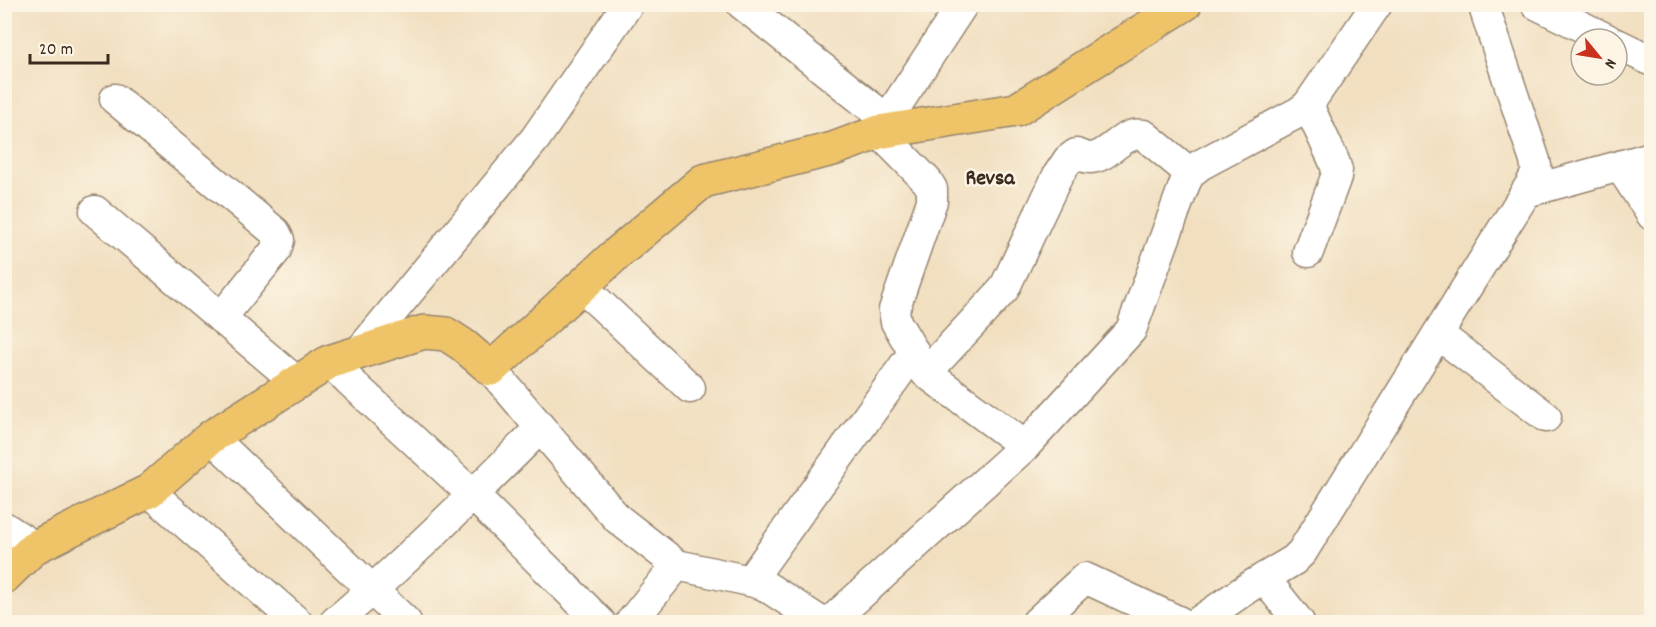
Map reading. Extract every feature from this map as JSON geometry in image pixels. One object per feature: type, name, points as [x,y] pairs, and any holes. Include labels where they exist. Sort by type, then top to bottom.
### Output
[{"type":"main road","points":[[4,577],[35,547],[149,491],[211,437],[344,357],[424,332],[446,334],[492,369],[613,256],[703,181],[833,149],[883,125],[1017,110],[1185,4]]},
{"type":"street","points":[[600,622],[473,495],[344,357],[535,140],[628,4]]},
{"type":"street","points":[[742,4],[883,125],[927,181],[932,189],[932,201],[894,310],[896,322],[920,363],[1025,446]]},
{"type":"street","points":[[883,125],[963,4]]},
{"type":"street","points":[[830,622],[1025,446],[1131,330],[1190,173],[1200,165],[1308,105],[1377,4]]},
{"type":"street","points":[[1198,622],[1294,560],[1302,552],[1527,192],[1537,172],[1484,4]]},
{"type":"street","points":[[1536,4],[1583,27]]},
{"type":"street","points":[[1629,50],[1652,61]]},
{"type":"street","points":[[115,99],[275,232],[279,240],[276,250],[221,318]]},
{"type":"street","points":[[1308,105],[1337,170],[1308,252]]},
{"type":"street","points":[[750,581],[920,363],[1004,289],[1058,175],[1068,160],[1076,154],[1093,158],[1136,134],[1144,135],[1190,173]]},
{"type":"street","points":[[1527,192],[1652,157]]},
{"type":"street","points":[[1620,166],[1652,215]]},
{"type":"street","points":[[95,211],[298,383]]},
{"type":"street","points":[[581,286],[690,388]]},
{"type":"street","points":[[1438,334],[1546,417]]},
{"type":"street","points":[[492,369],[618,519],[677,565],[764,585],[821,622]]},
{"type":"street","points":[[335,622],[372,591],[540,428]]},
{"type":"street","points":[[211,437],[405,622]]},
{"type":"street","points":[[149,491],[297,622]]},
{"type":"street","points":[[4,527],[35,547]]},
{"type":"street","points":[[631,622],[677,565]]},
{"type":"street","points":[[1037,622],[1084,578],[1180,622]]},
{"type":"street","points":[[1264,578],[1299,622]]},
{"type":"district","name":"Revsa","points":[[990,176]]}]
